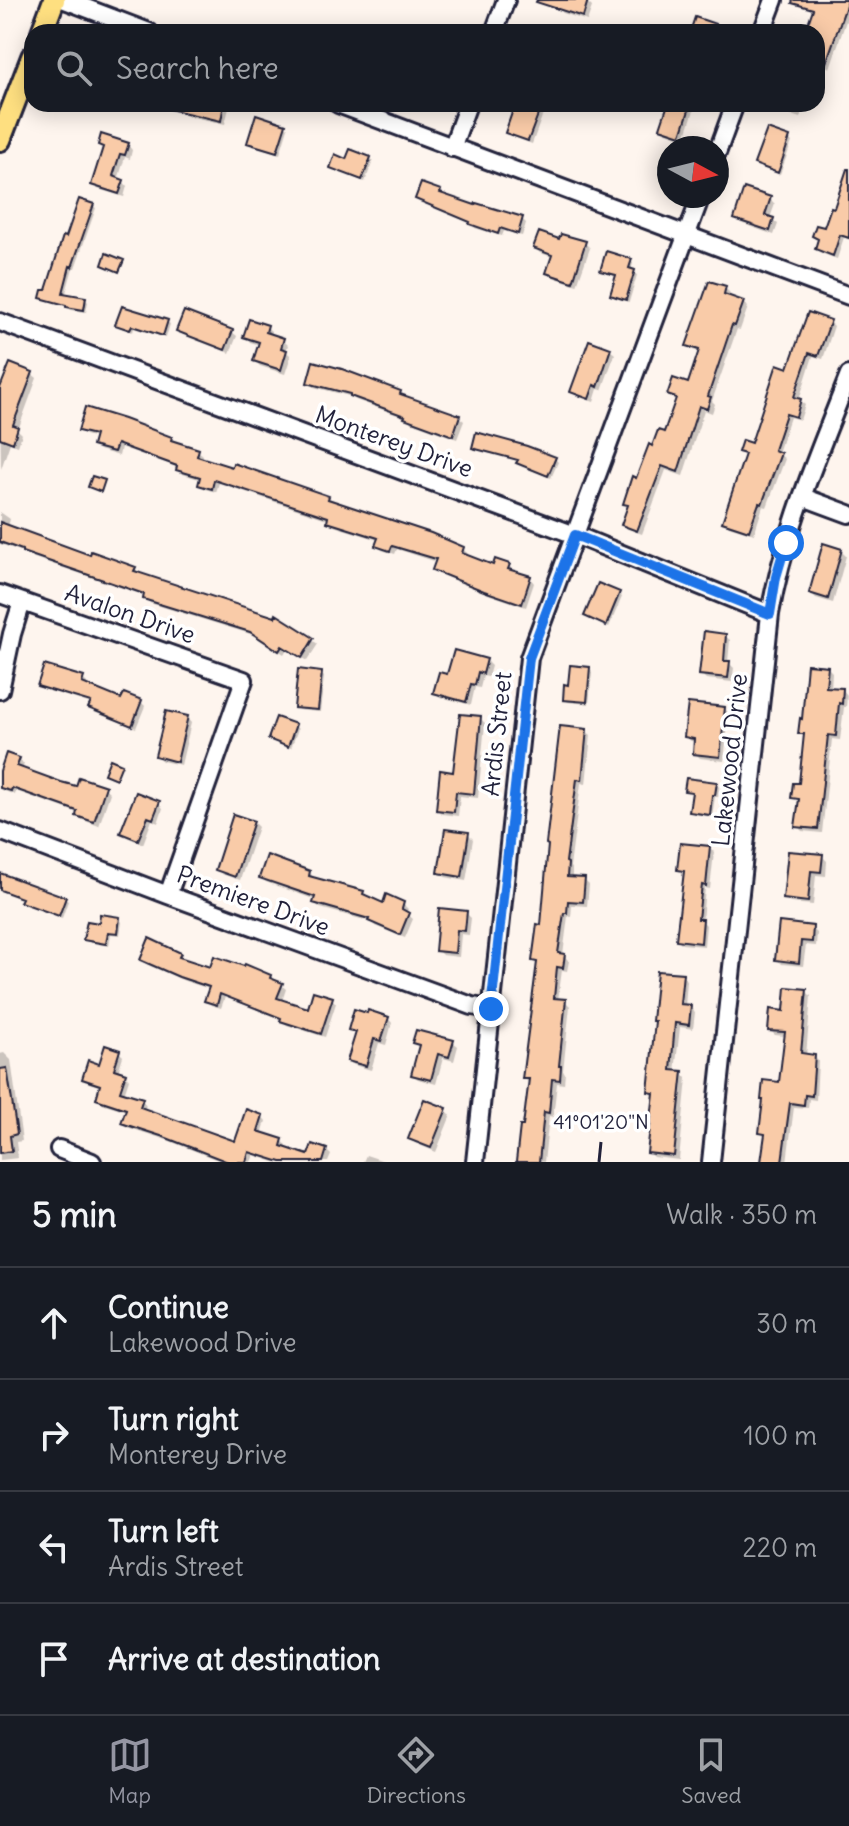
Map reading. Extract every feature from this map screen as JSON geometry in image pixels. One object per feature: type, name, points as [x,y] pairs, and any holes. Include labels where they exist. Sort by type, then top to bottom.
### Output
[{"type":"main road","points":[[45,24],[54,0]]},
{"type":"main road","points":[[0,140],[24,78]]},
{"type":"street","points":[[65,0],[128,24]]},
{"type":"street","points":[[497,24],[506,0]]},
{"type":"street","points":[[765,24],[774,0]]},
{"type":"street","points":[[359,112],[849,296]]},
{"type":"street","points":[[452,148],[465,112]]},
{"type":"street","points":[[723,136],[732,112]]},
{"type":"street","name":"Ardis Street","points":[[475,1162],[529,658],[697,208]]},
{"type":"street","name":"Monterey Drive","points":[[0,322],[575,535],[770,614]]},
{"type":"street","name":"Lakewood Drive","points":[[711,1162],[776,577],[849,375]]},
{"type":"street","points":[[803,497],[849,514]]},
{"type":"street","name":"Avalon Drive","points":[[0,594],[244,680],[168,895]]},
{"type":"street","points":[[0,690],[6,631],[22,602]]},
{"type":"street","name":"Premiere Drive","points":[[0,831],[472,1006],[491,1009]]},
{"type":"street","points":[[59,1149],[92,1162]]},
{"type":"building","points":[[537,0],[588,0],[583,17]]},
{"type":"building","points":[[793,0],[848,0],[825,66],[825,24],[808,24],[813,9],[792,3]]},
{"type":"building","points":[[695,17],[715,24],[693,24]]},
{"type":"building","points":[[182,112],[223,112],[221,121]]},
{"type":"building","points":[[512,112],[539,112],[528,141],[505,133]]},
{"type":"building","points":[[665,112],[688,112],[681,135],[660,128]]},
{"type":"building","points":[[256,114],[286,124],[277,152],[247,143]]},
{"type":"building","points":[[767,129],[790,137],[778,173],[754,164]]},
{"type":"building","points":[[101,134],[129,143],[125,155],[120,154],[113,176],[124,180],[119,194],[91,185],[103,147],[98,145]]},
{"type":"building","points":[[350,149],[371,157],[362,180],[330,168],[335,154],[346,159]]},
{"type":"building","points":[[847,169],[849,238],[840,235],[833,256],[815,249],[818,239],[812,236],[816,225],[824,227],[831,207],[834,208]]},
{"type":"building","points":[[421,183],[475,205],[523,217],[518,234],[500,228],[498,234],[415,199]]},
{"type":"building","points":[[744,188],[771,197],[765,215],[774,218],[770,231],[734,219]]},
{"type":"building","points":[[79,199],[94,204],[63,293],[86,297],[84,310],[40,298],[42,290],[46,290],[63,236],[66,237]]},
{"type":"building","points":[[539,232],[559,239],[561,234],[586,241],[573,282],[546,273],[552,255],[533,248]]},
{"type":"building","points":[[606,251],[632,259],[629,268],[635,270],[626,300],[610,295],[616,275],[600,271]]},
{"type":"building","points":[[106,253],[124,260],[119,272],[102,265]]},
{"type":"building","points":[[709,281],[726,286],[724,294],[744,301],[735,326],[732,325],[708,396],[711,397],[707,409],[699,406],[678,472],[662,466],[637,531],[621,525],[628,505],[623,504],[632,476],[636,478],[649,444],[652,446],[658,430],[664,432],[676,398],[667,395],[673,378],[688,383],[699,350],[686,346]]},
{"type":"building","points":[[122,306],[168,320],[163,336],[132,326],[130,330],[115,325]]},
{"type":"building","points":[[184,311],[233,330],[225,350],[176,331]]},
{"type":"building","points":[[808,312],[831,320],[818,356],[809,353],[794,397],[801,399],[796,417],[786,414],[774,450],[781,453],[762,504],[759,503],[749,531],[722,522],[745,454],[738,452],[742,440],[751,443],[777,364],[788,368]]},
{"type":"building","points":[[249,319],[268,325],[266,332],[284,338],[281,348],[287,350],[281,370],[253,361],[259,342],[243,337]]},
{"type":"building","points":[[589,340],[611,348],[598,387],[594,385],[589,399],[570,392]]},
{"type":"building","points":[[313,361],[342,369],[460,415],[453,436],[350,394],[307,383]]},
{"type":"building","points":[[10,363],[33,372],[13,425],[18,427],[13,443],[0,438],[0,388]]},
{"type":"building","points":[[85,407],[172,437],[171,440],[199,449],[197,456],[232,467],[233,463],[431,533],[464,547],[462,553],[493,565],[495,559],[510,564],[508,569],[531,576],[522,604],[432,570],[436,559],[392,546],[390,551],[375,546],[378,538],[327,522],[328,517],[214,480],[212,489],[198,485],[200,477],[117,444],[114,452],[92,446],[95,435],[78,431]]},
{"type":"building","points":[[476,432],[556,457],[548,476],[516,463],[518,460],[472,448]]},
{"type":"building","points":[[92,476],[105,480],[101,492],[88,487]]},
{"type":"building","points":[[0,522],[90,555],[91,551],[136,567],[134,571],[275,617],[276,614],[314,638],[302,658],[282,646],[279,651],[250,632],[143,599],[144,594],[0,542]]},
{"type":"building","points":[[823,543],[842,549],[828,599],[809,593]]},
{"type":"building","points":[[598,583],[620,592],[606,626],[584,616]]},
{"type":"building","points":[[704,631],[726,634],[724,661],[730,661],[728,678],[699,675]]},
{"type":"building","points":[[454,650],[487,659],[483,674],[478,672],[475,685],[471,684],[466,702],[433,693],[439,672],[447,674]]},
{"type":"building","points":[[807,664],[828,666],[826,687],[843,688],[836,736],[828,735],[818,829],[795,827],[799,799],[791,798],[793,783],[799,783],[804,734],[798,734]]},
{"type":"building","points":[[44,665],[84,677],[82,683],[121,699],[124,693],[142,700],[132,726],[88,708],[91,702],[37,686]]},
{"type":"building","points":[[570,665],[590,667],[587,702],[563,700]]},
{"type":"building","points":[[298,669],[322,672],[318,710],[294,708]]},
{"type":"building","points":[[688,703],[725,707],[720,757],[693,754],[694,739],[684,737]]},
{"type":"building","points":[[166,711],[188,716],[177,762],[155,756]]},
{"type":"building","points":[[460,714],[481,716],[474,794],[456,792],[454,812],[436,810],[440,770],[453,772]]},
{"type":"building","points":[[276,717],[296,724],[288,747],[268,739]]},
{"type":"building","points":[[560,726],[587,729],[582,780],[577,779],[566,862],[567,877],[585,878],[583,902],[568,901],[567,913],[564,913],[558,953],[565,954],[563,968],[557,967],[554,998],[566,999],[560,1080],[552,1079],[549,1113],[544,1112],[539,1162],[516,1162],[529,1079],[522,1079],[537,962],[532,961],[537,924],[541,925],[546,844]]},
{"type":"building","points":[[6,753],[20,758],[17,766],[61,782],[76,786],[79,777],[106,786],[94,822],[76,816],[77,811],[12,788],[11,791],[0,788],[0,771]]},
{"type":"building","points":[[110,759],[122,764],[116,779],[104,774]]},
{"type":"building","points":[[686,778],[717,782],[710,815],[689,812],[692,792],[684,791]]},
{"type":"building","points":[[136,792],[160,801],[153,819],[148,817],[138,840],[120,833]]},
{"type":"building","points":[[233,814],[254,821],[235,877],[215,870]]},
{"type":"building","points":[[445,829],[469,832],[462,877],[438,873]]},
{"type":"building","points":[[680,843],[710,846],[706,886],[702,885],[698,919],[703,919],[701,943],[676,940],[684,871],[677,870]]},
{"type":"building","points":[[788,851],[823,854],[821,872],[811,871],[808,902],[783,899]]},
{"type":"building","points":[[267,855],[310,871],[309,876],[364,891],[363,894],[383,903],[386,894],[404,902],[402,909],[409,913],[400,935],[369,919],[313,903],[315,897],[259,878]]},
{"type":"building","points":[[0,873],[66,897],[59,916],[20,902],[22,898],[0,890]]},
{"type":"building","points":[[439,908],[467,911],[465,931],[457,930],[455,953],[435,951]]},
{"type":"building","points":[[100,914],[120,917],[118,933],[108,932],[106,944],[83,940],[87,921],[99,923]]},
{"type":"building","points":[[779,922],[813,926],[812,942],[801,941],[799,963],[775,960]]},
{"type":"building","points":[[149,938],[181,953],[179,957],[210,967],[214,956],[271,975],[270,978],[283,983],[277,998],[308,1008],[313,991],[333,997],[321,1034],[280,1021],[281,1018],[220,994],[217,1005],[204,1001],[209,987],[140,960]]},
{"type":"building","points":[[657,971],[683,973],[680,1004],[691,1005],[689,1025],[675,1023],[671,1070],[683,1071],[674,1156],[647,1153],[654,1093],[648,1092]]},
{"type":"building","points":[[786,987],[807,989],[801,1053],[815,1055],[812,1096],[805,1095],[804,1105],[790,1103],[782,1162],[761,1162],[765,1134],[759,1133],[763,1080],[779,1082],[785,1032],[768,1031],[770,1009],[784,1011]]},
{"type":"building","points":[[354,1009],[389,1017],[381,1041],[374,1039],[366,1066],[347,1061],[356,1032],[348,1030]]},
{"type":"building","points":[[416,1030],[454,1040],[449,1057],[438,1054],[431,1080],[411,1075],[419,1045],[412,1043]]},
{"type":"building","points":[[105,1045],[120,1050],[114,1069],[126,1073],[120,1091],[143,1098],[140,1107],[235,1141],[246,1109],[263,1115],[258,1131],[283,1139],[281,1146],[308,1155],[312,1144],[327,1149],[323,1162],[281,1162],[249,1152],[246,1162],[228,1162],[121,1123],[126,1109],[96,1099],[100,1085],[82,1079],[88,1060],[99,1064]]},
{"type":"building","points":[[7,1068],[17,1134],[10,1136],[12,1151],[0,1153],[0,1069]]},
{"type":"building","points":[[424,1099],[447,1108],[431,1148],[408,1139]]},
{"type":"route","points":[[491,1009],[529,658],[575,535],[770,614],[786,543]]}]
